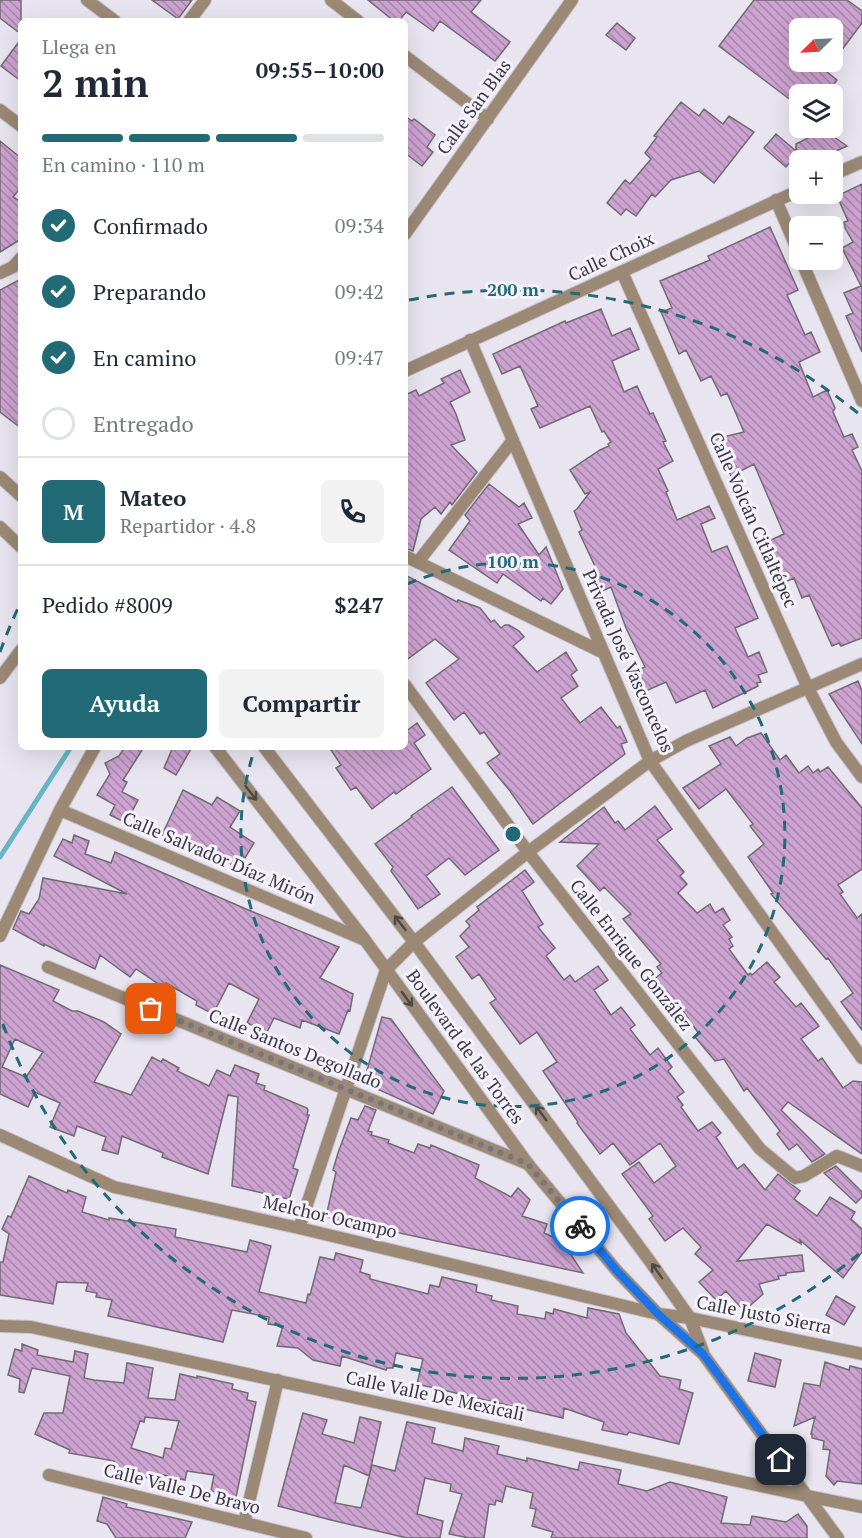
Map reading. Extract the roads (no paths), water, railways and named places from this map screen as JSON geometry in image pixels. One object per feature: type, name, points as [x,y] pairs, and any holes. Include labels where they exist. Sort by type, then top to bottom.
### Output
[{"type":"street","points":[[87,0],[110,18]]},
{"type":"street","points":[[191,18],[205,0]]},
{"type":"street","points":[[331,0],[354,18]]},
{"type":"street","name":"Calle San Blas","points":[[408,230],[572,0]]},
{"type":"street","points":[[408,58],[488,119]]},
{"type":"street","points":[[0,110],[18,124]]},
{"type":"street","points":[[843,170],[862,162]]},
{"type":"street","name":"Calle Choix","points":[[408,370],[789,195]]},
{"type":"street","points":[[776,201],[789,232]]},
{"type":"street","points":[[0,273],[6,272],[18,261]]},
{"type":"street","points":[[805,270],[862,401]]},
{"type":"street","name":"Calle Volcán Citlaltépec","points":[[622,272],[808,688],[836,742],[862,777]]},
{"type":"street","name":"Privada José Vasconcelos","points":[[470,340],[650,760],[862,1058]]},
{"type":"street","points":[[418,562],[513,440]]},
{"type":"street","points":[[0,477],[18,493]]},
{"type":"street","points":[[0,527],[18,544]]},
{"type":"street","points":[[408,557],[604,653]]},
{"type":"street","points":[[0,678],[18,654]]},
{"type":"street","points":[[299,1228],[386,970],[414,942],[650,760],[686,741],[862,664]]},
{"type":"street","name":"Calle Enrique González","points":[[408,689],[528,852],[760,1149],[795,1178],[804,1176],[837,1156],[862,1166]]},
{"type":"street","points":[[0,936],[60,810],[93,750]]},
{"type":"street","name":"Boulevard de las Torres","points":[[217,750],[365,940],[528,1164],[617,1271],[658,1314],[703,1354],[838,1538]]},
{"type":"street","name":"Boulevard de las Torres","points":[[266,750],[414,942],[690,1318],[703,1354]]},
{"type":"street","name":"Calle Salvador Díaz Mirón","points":[[60,810],[365,940]]},
{"type":"street","name":"Calle Santos Degollado","points":[[48,967],[528,1164]]},
{"type":"street","name":"Melchor Ocampo","points":[[0,1135],[114,1187],[299,1228],[658,1314]]},
{"type":"street","name":"Calle Justo Sierra","points":[[658,1314],[690,1318],[862,1354]]},
{"type":"street","name":"Calle Valle De Mexicali","points":[[0,1326],[31,1327],[862,1507]]},
{"type":"street","points":[[244,1523],[278,1380]]},
{"type":"street","name":"Calle Valle De Bravo","points":[[49,1475],[306,1538]]},
{"type":"waterway","points":[[0,857],[69,750]]}]
